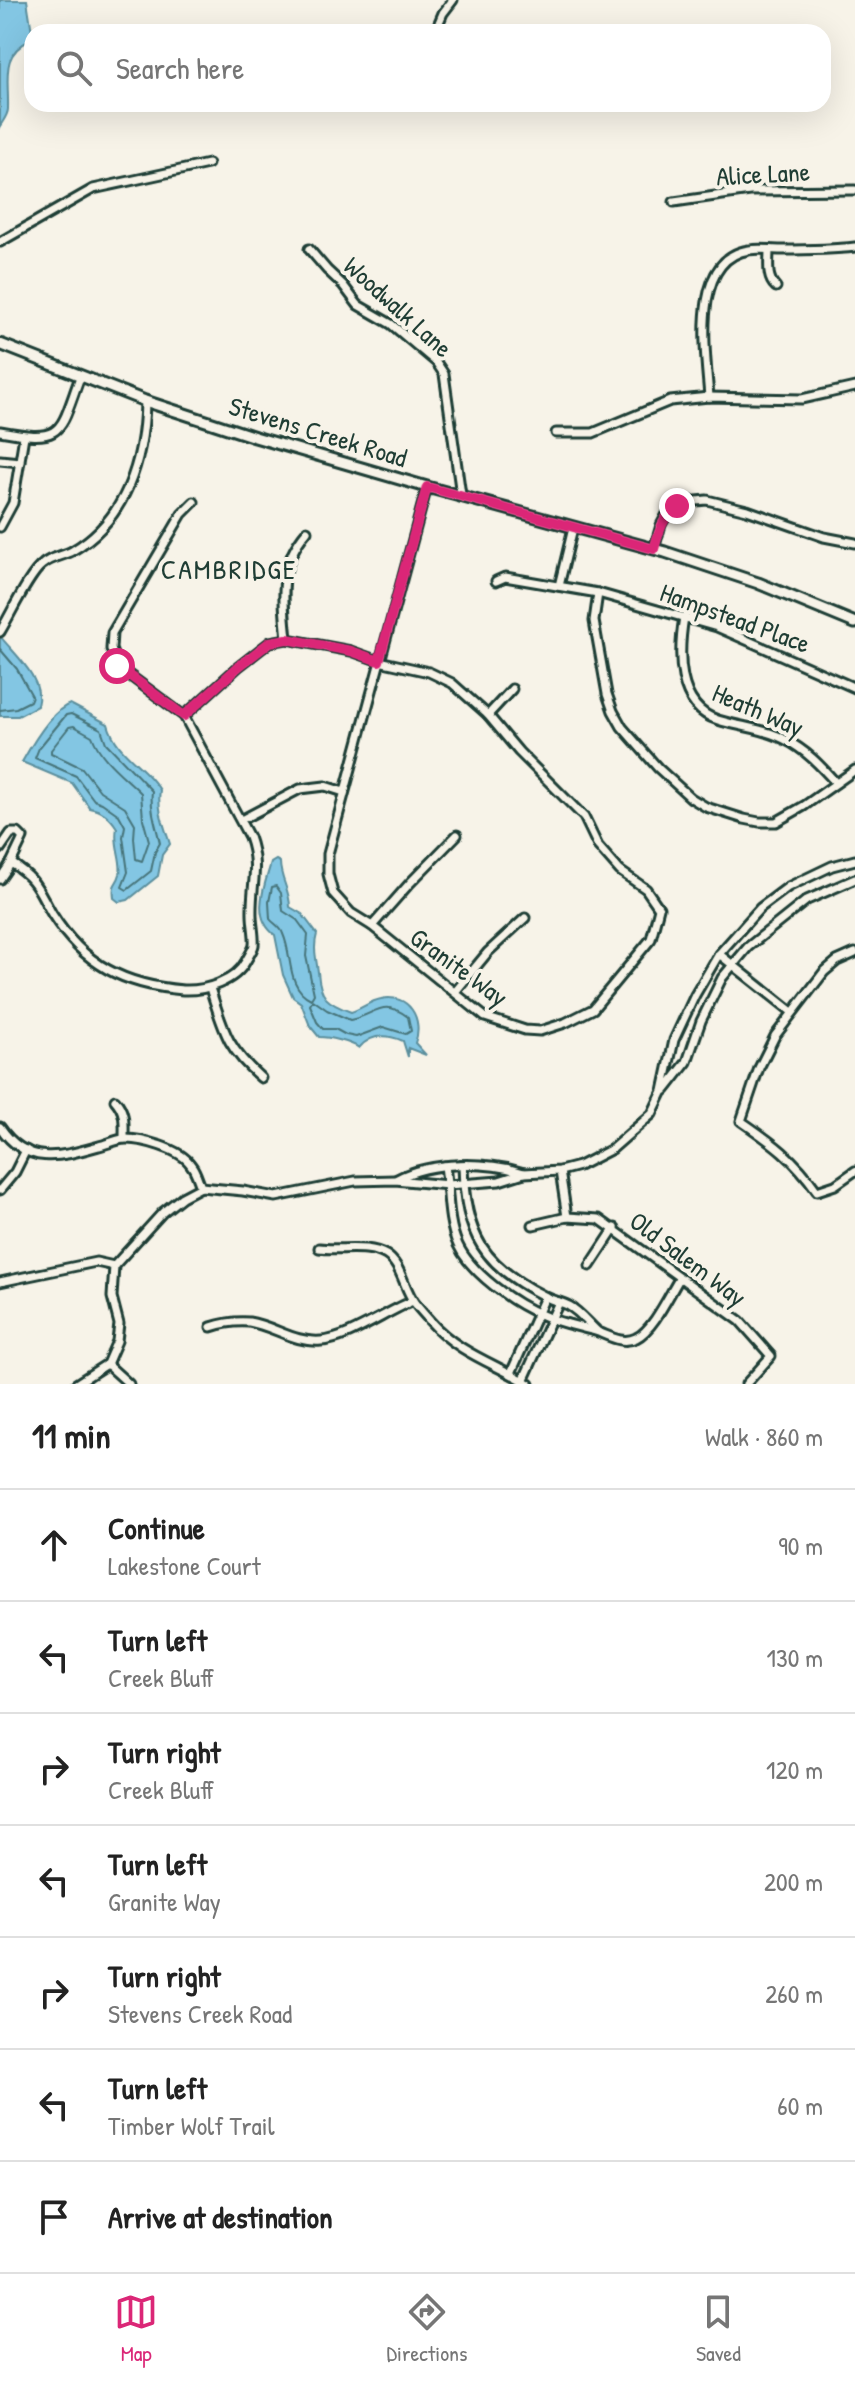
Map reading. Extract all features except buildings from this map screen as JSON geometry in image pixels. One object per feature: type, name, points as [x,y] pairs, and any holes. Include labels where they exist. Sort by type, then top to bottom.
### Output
[{"type":"street","points":[[438,24],[453,0]]},
{"type":"street","points":[[0,242],[93,189],[208,164]]},
{"type":"street","name":"Alice Lane","points":[[674,202],[750,191],[855,190]]},
{"type":"street","points":[[709,397],[705,334],[707,305],[714,276],[722,263],[733,255],[750,250],[855,247]]},
{"type":"street","name":"Woodwalk Lane","points":[[309,249],[358,305],[391,324],[436,362],[444,374],[461,495]]},
{"type":"street","points":[[769,250],[769,273],[771,283],[776,287]]},
{"type":"street","name":"Stevens Creek Road","points":[[0,344],[145,401],[255,437],[654,549],[758,583],[855,623]]},
{"type":"street","points":[[0,431],[44,436],[57,431],[80,377]]},
{"type":"street","points":[[556,433],[593,433],[670,401],[709,397],[802,399],[855,387]]},
{"type":"street","points":[[0,632],[41,565],[71,552],[93,536],[119,506],[131,484],[138,459],[145,428],[145,401]]},
{"type":"street","points":[[0,527],[13,503],[24,436]]},
{"type":"street","points":[[0,460],[20,462]]},
{"type":"street","name":"Granite Way","points":[[379,661],[429,672],[452,683],[488,715],[519,752],[584,817],[598,846],[620,871],[646,889],[659,908],[651,939],[593,1009],[540,1031],[511,1027],[485,1017],[372,926],[351,913],[333,893],[328,874],[328,854],[379,661],[427,487]]},
{"type":"street","points":[[654,549],[667,514],[686,502],[707,500],[747,510],[824,537],[855,543]]},
{"type":"street","points":[[11,863],[25,871],[38,886],[61,927],[76,945],[98,965],[122,978],[160,988],[196,991],[210,988],[241,970],[254,946],[252,889],[256,857],[241,820],[184,716],[117,666],[111,649],[112,633],[182,514],[194,502]]},
{"type":"street","points":[[559,586],[573,528]]},
{"type":"street","points":[[287,639],[284,599],[288,563],[294,546],[307,531]]},
{"type":"street","name":"Hampstead Place","points":[[496,581],[505,577],[598,593],[684,617],[717,627],[855,688]]},
{"type":"street","points":[[598,593],[594,621],[605,686],[613,711],[622,727],[691,798],[716,810],[759,822],[776,822],[791,815],[855,770]]},
{"type":"street","name":"Heath Way","points":[[684,617],[680,641],[681,669],[693,703],[703,714],[783,738],[813,757],[836,783]]},
{"type":"street","points":[[184,716],[270,642],[287,639],[351,651],[379,661]]},
{"type":"street","points":[[488,715],[512,689]]},
{"type":"street","points":[[241,820],[300,789],[325,786],[344,792]]},
{"type":"street","points":[[0,849],[11,833],[18,833],[23,838],[0,879]]},
{"type":"street","points":[[372,926],[457,835]]},
{"type":"street","points":[[76,1384],[107,1364],[117,1341],[119,1324],[112,1297],[114,1266],[163,1212],[201,1187],[276,1197],[355,1181],[395,1180],[448,1185],[499,1181],[524,1173],[560,1171],[593,1160],[612,1149],[652,1114],[663,1091],[674,1040],[719,954],[760,908],[788,887],[832,866],[855,860]]},
{"type":"street","points":[[663,1091],[687,1062],[701,1021],[722,978],[748,947],[792,910],[822,892],[855,879]]},
{"type":"street","points":[[455,992],[488,952],[525,918]]},
{"type":"street","points":[[855,953],[837,961],[824,972],[792,1012],[766,1051],[741,1121],[783,1150],[817,1191],[835,1185],[855,1171]]},
{"type":"street","points":[[719,954],[792,1012]]},
{"type":"street","points":[[210,988],[227,1041],[243,1062],[261,1078]]},
{"type":"street","points":[[115,1100],[124,1116],[124,1139]]},
{"type":"street","points":[[0,1127],[7,1137],[26,1150],[44,1157],[124,1139],[154,1144],[170,1149],[190,1163],[201,1187]]},
{"type":"street","points":[[0,1190],[15,1172],[26,1150]]},
{"type":"street","points":[[395,1180],[413,1171],[445,1166],[504,1167],[524,1173]]},
{"type":"street","points":[[445,1166],[453,1229],[470,1264],[501,1291],[538,1314],[627,1341],[647,1330],[679,1279]]},
{"type":"street","points":[[463,1166],[467,1215],[482,1248],[503,1271],[545,1297],[569,1306],[598,1332]]},
{"type":"street","points":[[560,1171],[567,1217]]},
{"type":"street","name":"Old Salem Way","points":[[533,1225],[567,1217],[599,1219],[740,1321],[771,1356],[746,1384]]},
{"type":"street","points":[[590,1266],[615,1228]]},
{"type":"street","points":[[319,1248],[374,1249],[386,1255],[394,1261],[413,1301],[437,1329],[469,1354],[518,1379]]},
{"type":"street","points":[[0,1282],[96,1262],[114,1266]]},
{"type":"street","points":[[518,1379],[545,1297]]},
{"type":"street","points":[[211,1327],[247,1322],[265,1326],[282,1335],[323,1342],[342,1336],[413,1301]]},
{"type":"street","points":[[518,1379],[559,1302]]},
{"type":"street","points":[[107,1364],[129,1384]]},
{"type":"water","points":[[0,0],[27,0],[31,24],[24,24],[24,44],[10,60],[8,111],[0,126]]},
{"type":"water","points":[[0,636],[27,668],[37,686],[37,706],[18,716],[0,716]]},
{"type":"water","points":[[70,704],[108,724],[117,743],[160,790],[160,811],[170,844],[162,855],[158,876],[128,900],[119,902],[114,898],[114,886],[121,869],[115,824],[90,808],[72,783],[22,762],[50,720]]},
{"type":"water","points":[[276,860],[280,862],[290,907],[302,914],[317,934],[315,948],[319,981],[326,998],[351,1012],[381,999],[399,1000],[416,1017],[415,1043],[426,1055],[408,1048],[408,1057],[403,1041],[385,1036],[369,1040],[359,1048],[340,1040],[319,1037],[310,1026],[301,1003],[293,997],[283,975],[275,935],[263,920],[261,911],[265,882],[271,863]]},
{"type":"district","name":"CAMBRIDGE","points":[[229,569]]},
{"type":"route","points":[[117,666],[184,716],[270,642],[287,639],[351,651],[379,661],[427,487],[654,549],[661,525],[667,514],[677,506]]}]
